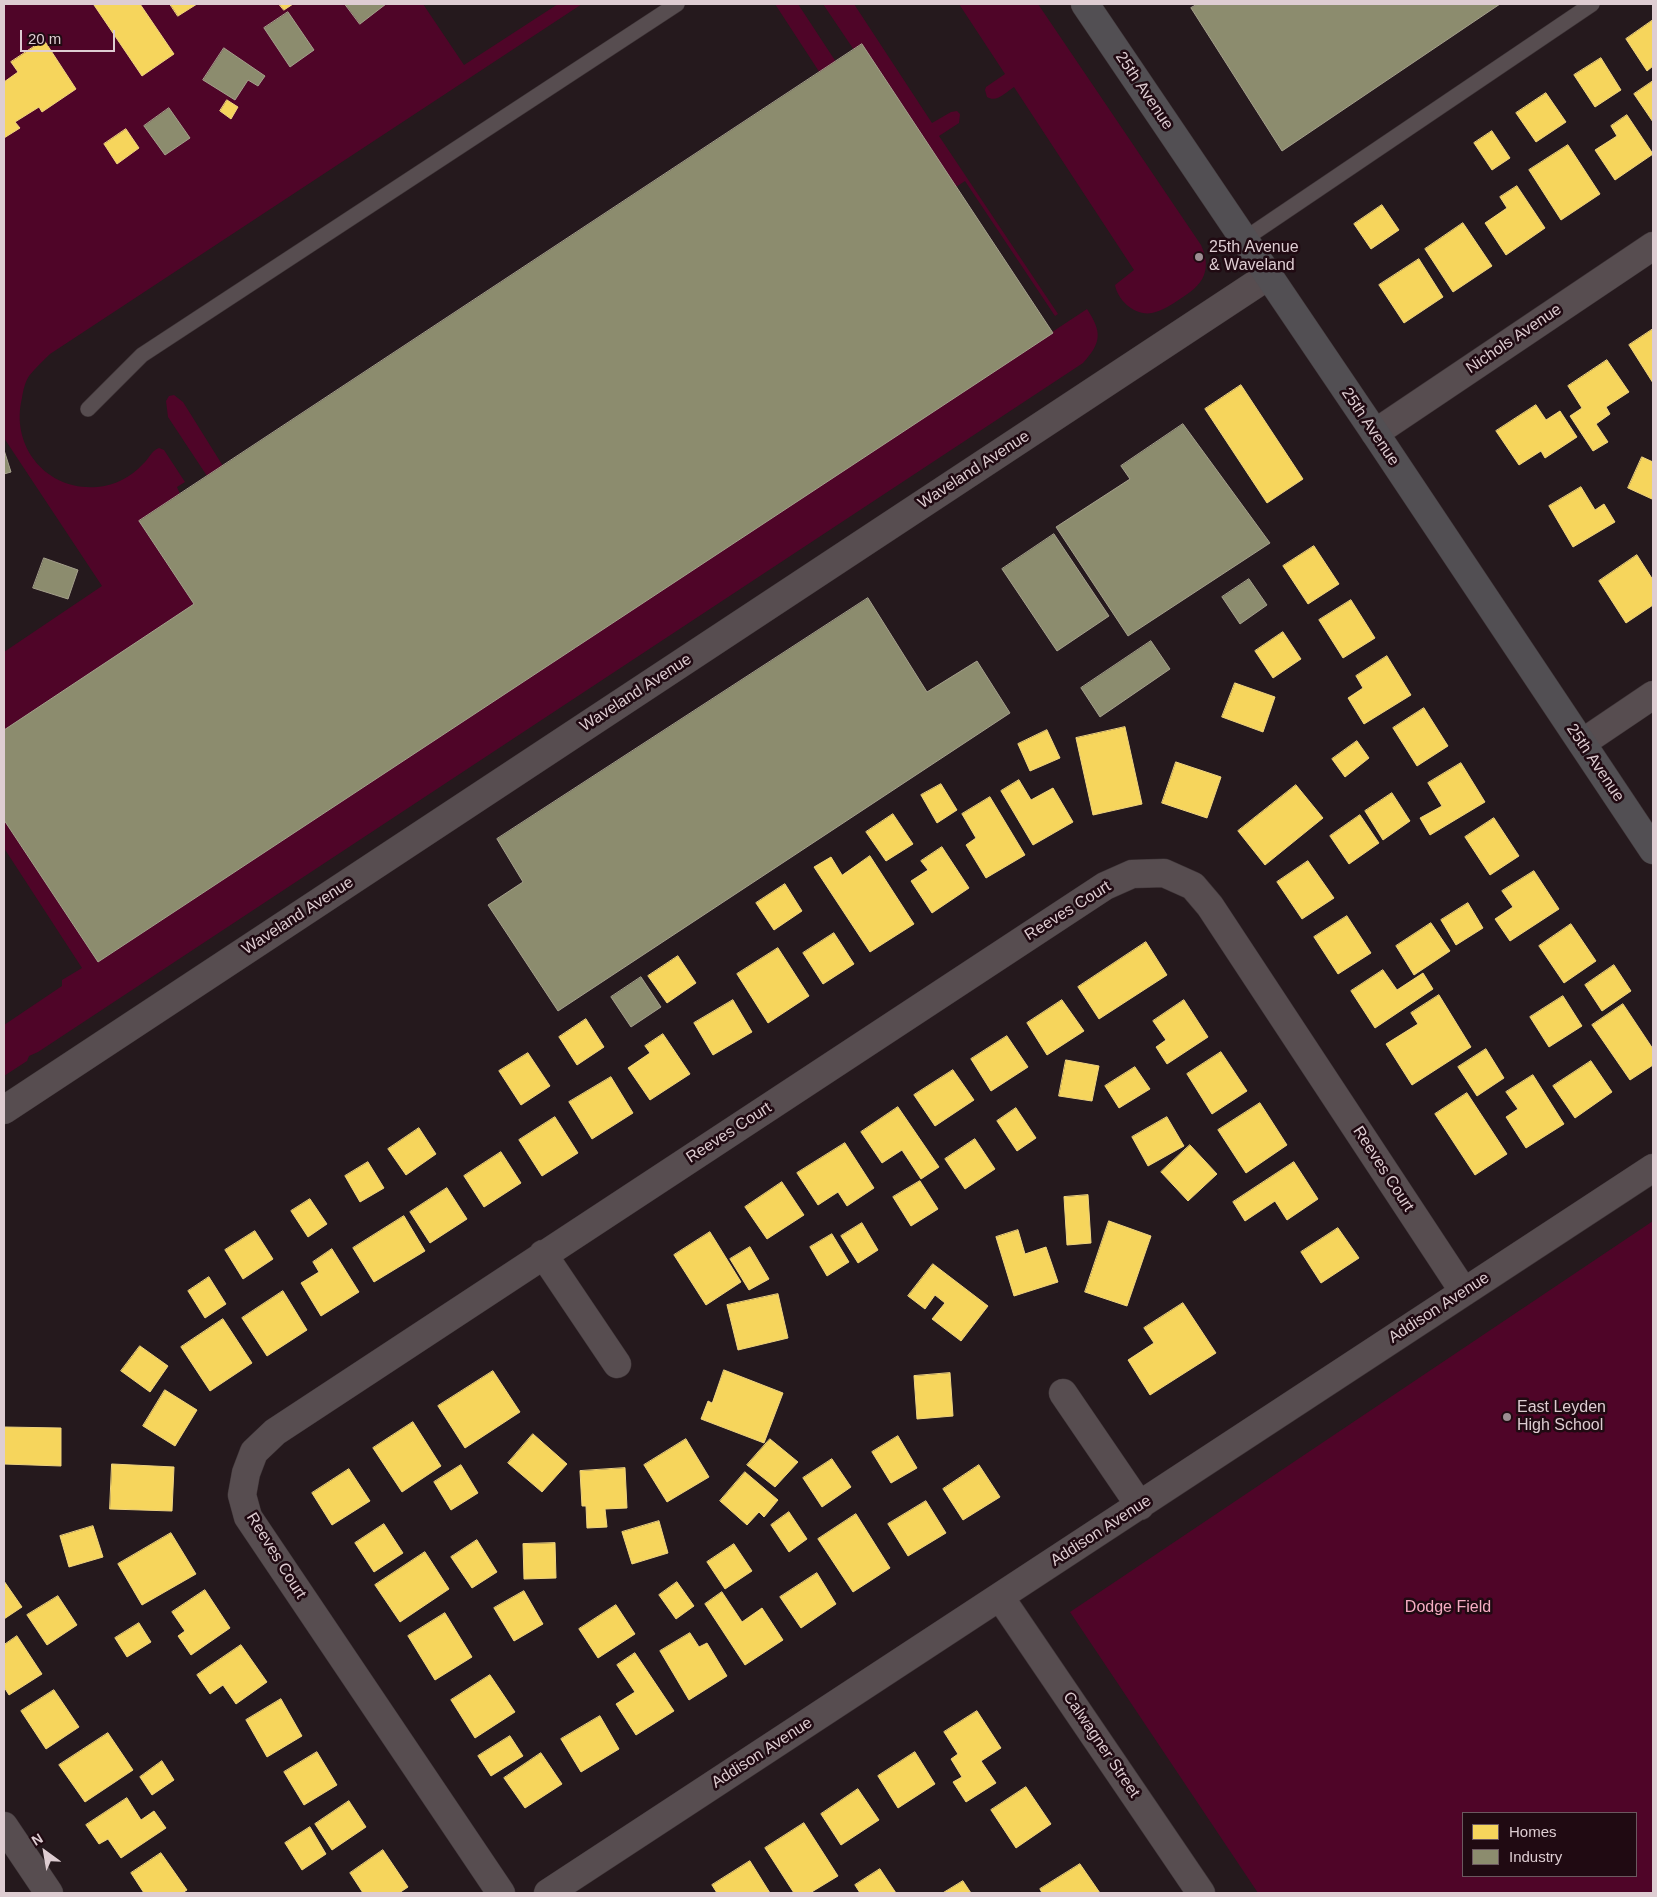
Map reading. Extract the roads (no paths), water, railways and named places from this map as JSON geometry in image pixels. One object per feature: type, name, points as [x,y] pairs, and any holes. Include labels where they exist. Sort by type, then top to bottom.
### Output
[{"type":"street","name":"25th Avenue","points":[[1085,4],[1375,433],[1653,850]]},
{"type":"street","name":"Nichols Avenue","points":[[1375,433],[1653,246]]},
{"type":"street","name":"Waveland Avenue","points":[[4,1110],[1268,276]]},
{"type":"street","points":[[1582,744],[1653,695]]},
{"type":"street","name":"Reeves Court","points":[[501,1893],[248,1517],[242,1494],[246,1473],[254,1452],[275,1432],[1105,886],[1132,874],[1164,873],[1193,886],[1210,906],[1464,1292]]},
{"type":"street","name":"Addison Avenue","points":[[548,1893],[1653,1168]]},
{"type":"street","points":[[543,1254],[617,1364]]},
{"type":"street","points":[[1063,1393],[1140,1506]]},
{"type":"street","name":"Calwagner Street","points":[[1000,1598],[1201,1893]]},
{"type":"street","points":[[4,1826],[49,1893]]},
{"type":"lane","points":[[88,410],[142,355],[676,4]]},
{"type":"lane","points":[[1243,240],[1592,4]]},
{"type":"place","name":"25th Avenue & Waveland","points":[[1199,257]]},
{"type":"place","name":"East Leyden High School","points":[[1507,1417]]},
{"type":"park label","name":"Dodge Field","points":[[1448,1608]]}]
